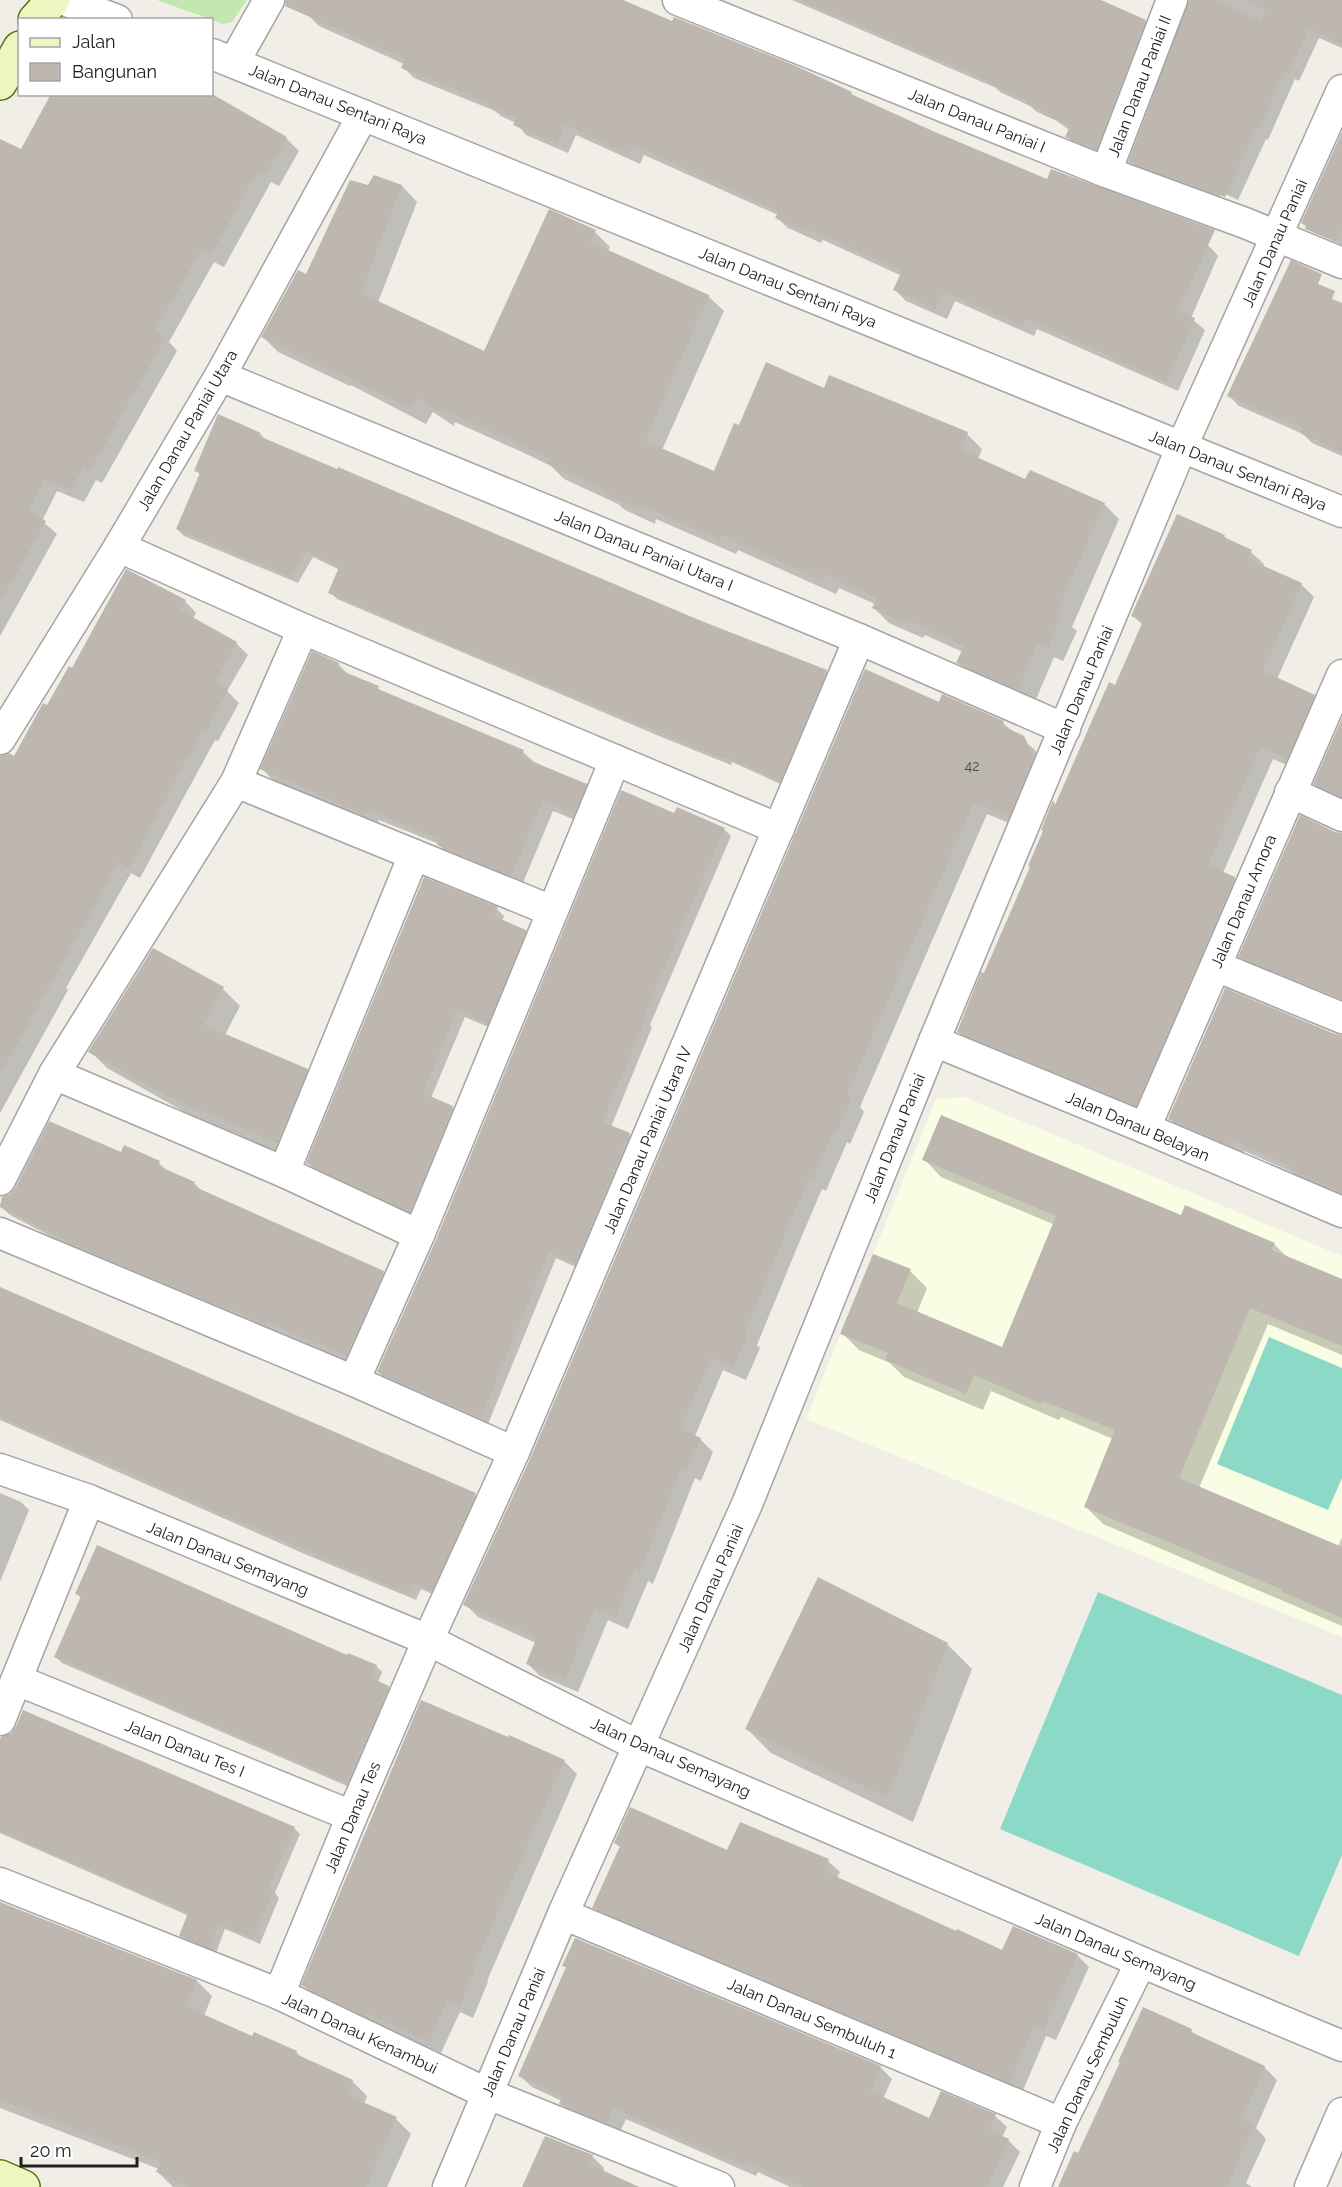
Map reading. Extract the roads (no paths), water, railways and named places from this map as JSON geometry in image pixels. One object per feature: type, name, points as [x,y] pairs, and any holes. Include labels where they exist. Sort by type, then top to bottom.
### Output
[{"type":"main road","points":[[37,18],[53,0]]},
{"type":"main road","points":[[0,83],[18,52]]},
{"type":"main road","points":[[0,2177],[23,2187]]},
{"type":"street","points":[[64,0],[112,18]]},
{"type":"street","points":[[223,58],[269,0]]},
{"type":"street","name":"Jalan Danau Paniai I","points":[[678,0],[1106,172],[1245,223],[1342,263]]},
{"type":"street","name":"Jalan Danau Paniai II","points":[[1106,172],[1172,0]]},
{"type":"street","name":"Jalan Danau Sentani Raya","points":[[223,58],[1342,512]]},
{"type":"street","name":"Jalan Danau Paniai","points":[[448,2187],[563,1914],[747,1504],[934,1041],[1182,446],[1342,90]]},
{"type":"street","name":"Jalan Danau Paniai Utara","points":[[0,739],[119,547],[220,376],[363,115]]},
{"type":"street","name":"Jalan Danau Paniai Utara I","points":[[220,376],[859,639],[1065,729]]},
{"type":"street","points":[[119,547],[303,629],[779,830]]},
{"type":"street","points":[[0,1180],[54,1074],[236,782],[303,629]]},
{"type":"street","name":"Jalan Danau Paniai Utara IV","points":[[428,1640],[514,1452],[859,639]]},
{"type":"street","name":"Jalan Danau Amora","points":[[1145,1128],[1342,675]]},
{"type":"street","points":[[354,1381],[419,1235],[615,760]]},
{"type":"street","points":[[236,782],[552,911]]},
{"type":"street","points":[[1290,792],[1342,816]]},
{"type":"street","points":[[284,1172],[414,855]]},
{"type":"street","points":[[1216,966],[1342,1018]]},
{"type":"street","name":"Jalan Danau Belayan","points":[[934,1041],[1342,1212]]},
{"type":"street","points":[[54,1074],[284,1172],[419,1235]]},
{"type":"street","points":[[0,1233],[354,1381],[514,1452]]},
{"type":"street","name":"Jalan Danau Semayang","points":[[0,1469],[88,1500],[428,1640],[639,1746],[1342,2046]]},
{"type":"street","points":[[0,1720],[88,1500]]},
{"type":"street","name":"Jalan Danau Tes","points":[[279,1994],[428,1640]]},
{"type":"street","name":"Jalan Danau Tes I","points":[[17,1680],[352,1816]]},
{"type":"street","name":"Jalan Danau Kenambui","points":[[0,1883],[279,1994],[486,2093],[719,2187]]},
{"type":"street","name":"Jalan Danau Sembuluh 1","points":[[563,1914],[1061,2123]]},
{"type":"street","name":"Jalan Danau Sembuluh","points":[[1035,2187],[1061,2123],[1141,1962]]},
{"type":"street","points":[[1310,2187],[1342,2113]]}]
